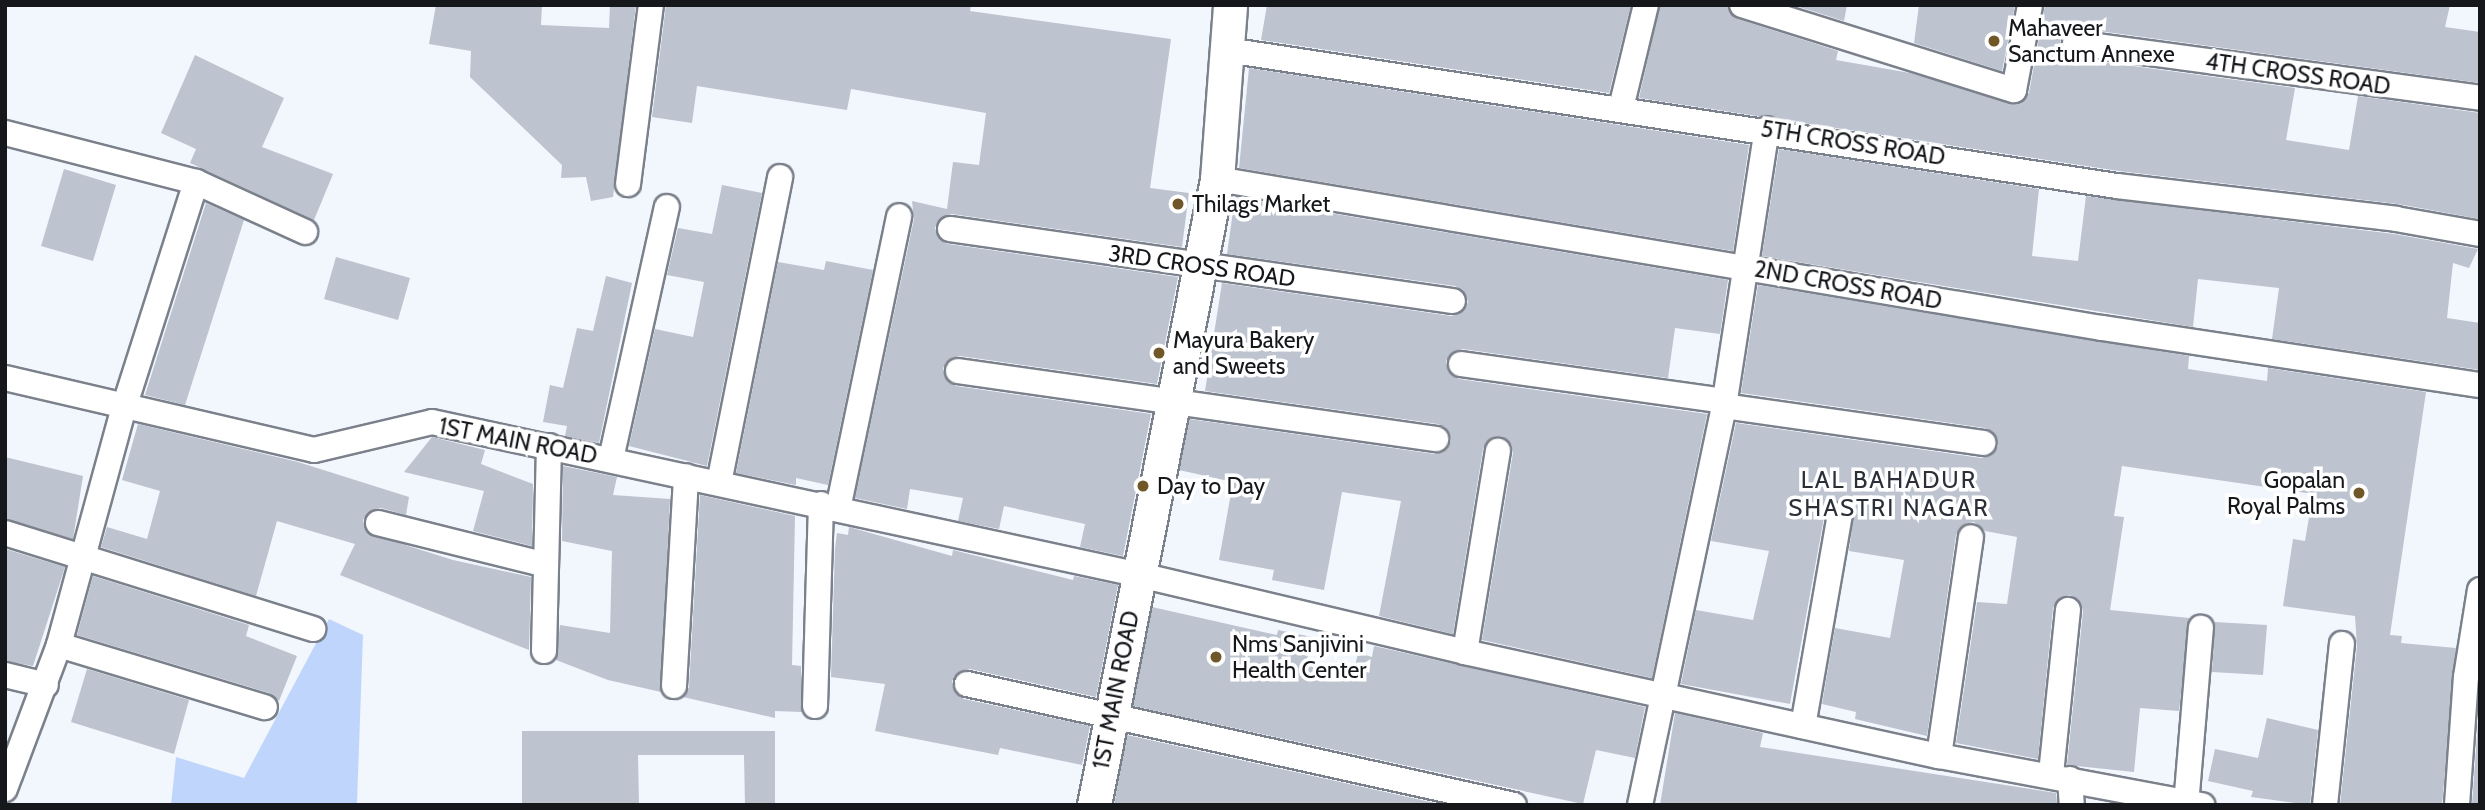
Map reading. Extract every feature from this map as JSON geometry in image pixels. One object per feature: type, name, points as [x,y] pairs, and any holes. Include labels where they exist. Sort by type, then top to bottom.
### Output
[{"type":"street","points":[[628,184],[651,5]]},
{"type":"street","name":"1ST MAIN ROAD","points":[[1094,805],[1217,179],[1230,5]]},
{"type":"street","points":[[1621,108],[1646,5]]},
{"type":"street","points":[[1742,5],[2014,90],[2030,5]]},
{"type":"street","name":"4TH CROSS ROAD","points":[[2075,43],[2480,98]]},
{"type":"street","name":"5TH CROSS ROAD","points":[[1227,50],[1767,129],[2116,186],[2396,219],[2480,234]]},
{"type":"street","points":[[1640,805],[1724,403],[1767,129]]},
{"type":"street","points":[[5,133],[196,182],[305,232]]},
{"type":"street","points":[[719,483],[780,177]]},
{"type":"street","name":"2ND CROSS ROAD","points":[[1217,179],[2102,328],[2480,385]]},
{"type":"street","points":[[5,789],[59,645],[80,558],[124,407],[196,182]]},
{"type":"street","points":[[611,459],[667,207]]},
{"type":"street","points":[[815,706],[830,507],[899,216]]},
{"type":"street","name":"3RD CROSS ROAD","points":[[950,229],[1453,301]]},
{"type":"street","points":[[1461,364],[1983,443]]},
{"type":"street","points":[[958,371],[1436,439]]},
{"type":"street","name":"1ST MAIN ROAD","points":[[5,378],[314,450],[432,422],[1140,575]]},
{"type":"street","points":[[544,652],[549,446]]},
{"type":"street","points":[[1465,652],[1498,451]]},
{"type":"street","points":[[674,686],[686,476]]},
{"type":"street","points":[[1803,726],[1840,515]]},
{"type":"street","points":[[378,523],[546,565]]},
{"type":"street","points":[[5,533],[53,545],[80,558],[313,629]]},
{"type":"street","points":[[1939,757],[1971,537]]},
{"type":"street","points":[[1140,575],[1465,652],[1939,757],[2060,776],[2191,803],[2201,628]]},
{"type":"street","points":[[2457,805],[2473,678],[2480,590]]},
{"type":"street","points":[[2067,610],[2060,776],[2072,805]]},
{"type":"street","points":[[2325,805],[2342,644]]},
{"type":"street","points":[[59,645],[265,707]]},
{"type":"street","points":[[5,675],[46,685]]},
{"type":"street","points":[[967,684],[1443,797],[1514,805]]},
{"type":"shaded area","points":[[329,619],[363,635],[357,804],[171,805],[176,757],[244,778]]},
{"type":"building","points":[[436,5],[542,5],[541,25],[609,28],[610,5],[636,5],[613,197],[591,201],[586,177],[561,178],[562,165],[470,77],[471,51],[429,44]]},
{"type":"building","points":[[666,5],[971,5],[970,11],[1171,39],[1150,188],[1189,193],[1182,247],[952,214],[939,219],[935,228],[940,240],[948,244],[1178,277],[1157,384],[960,356],[952,358],[943,368],[945,377],[956,386],[1151,414],[1123,556],[1080,547],[1085,524],[1004,506],[999,529],[958,521],[963,498],[910,489],[907,509],[855,498],[914,219],[912,201],[947,209],[953,162],[979,165],[986,113],[851,89],[847,110],[697,86],[692,123],[652,117]]},
{"type":"building","points":[[1267,5],[1631,5],[1609,93],[1261,40]]},
{"type":"building","points":[[1660,5],[1728,5],[1738,19],[1838,51],[1836,60],[1910,73],[2017,104],[2029,93],[2045,5],[2450,5],[2445,27],[2480,32],[2480,83],[2077,28],[2064,33],[2060,42],[2065,54],[2073,58],[2295,88],[2286,140],[2349,150],[2358,96],[2480,113],[2480,219],[2398,204],[2119,171],[1639,98]]},
{"type":"building","points":[[1793,5],[1847,5],[1844,21]]},
{"type":"building","name":"Mahaveer Sanctum Annexe","points":[[1919,5],[2015,5],[2002,71],[1914,43]]},
{"type":"building","points":[[195,55],[284,98],[262,147],[333,174],[314,220],[190,163],[196,149],[161,133]]},
{"type":"building","points":[[1249,68],[1749,145],[1733,251],[1239,168]]},
{"type":"building","points":[[1779,149],[2039,189],[2032,256],[2078,261],[2086,196],[2394,234],[2478,249],[2469,268],[2453,263],[2447,318],[2480,323],[2480,370],[2272,339],[2279,288],[2198,279],[2193,327],[1762,256]]},
{"type":"building","points":[[64,169],[116,185],[93,261],[41,246]]},
{"type":"building","points":[[722,185],[762,193],[707,466],[629,446],[655,329],[693,337],[704,282],[667,275],[678,228],[712,234]]},
{"type":"building","points":[[1235,197],[1728,280],[1720,334],[1675,328],[1668,378],[1463,349],[1455,351],[1446,361],[1448,370],[1459,379],[1707,414],[1652,678],[1482,640],[1513,453],[1512,445],[1501,437],[1492,437],[1483,449],[1453,634],[1379,616],[1401,501],[1342,492],[1324,590],[1272,580],[1274,570],[1219,560],[1233,482],[1179,470],[1189,419],[1434,454],[1447,449],[1451,440],[1446,428],[1438,424],[1205,391],[1222,283],[1451,316],[1464,311],[1468,302],[1463,290],[1455,286],[1227,254]]},
{"type":"building","points":[[206,203],[244,220],[185,405],[145,395]]},
{"type":"building","points":[[336,257],[410,278],[398,320],[324,299]]},
{"type":"building","points":[[826,261],[873,270],[828,485],[796,478],[796,485],[736,473],[778,262],[824,270]]},
{"type":"building","points":[[606,276],[632,283],[599,443],[565,436],[567,426],[543,422],[550,385],[563,388],[577,328],[593,331]]},
{"type":"building","points":[[1758,285],[2189,356],[2188,369],[2267,381],[2268,368],[2426,392],[2390,635],[2402,636],[2401,643],[2456,648],[2442,805],[2340,805],[2357,646],[2355,616],[2283,606],[2293,539],[2305,541],[2313,494],[2122,466],[2114,516],[2124,517],[2110,610],[2189,618],[2179,711],[2140,708],[2134,772],[2067,765],[2083,612],[2081,603],[2070,595],[2061,597],[2053,608],[2038,759],[1956,743],[1977,602],[2007,604],[2017,537],[1985,531],[1974,522],[1965,524],[1956,535],[1927,736],[1855,719],[1856,712],[1822,704],[1835,628],[1890,638],[1904,560],[1849,551],[1854,511],[1843,501],[1834,501],[1825,512],[1790,704],[1681,684],[1696,610],[1753,620],[1769,551],[1711,541],[1736,423],[1981,458],[1989,456],[1998,446],[1996,437],[1985,428],[1741,393]]},
{"type":"building","points":[[138,424],[298,462],[409,497],[406,515],[381,508],[368,512],[363,520],[367,533],[453,560],[531,577],[529,650],[340,575],[355,544],[277,521],[256,596],[101,547],[107,527],[147,539],[160,491],[122,480]]},
{"type":"building","points":[[432,437],[485,450],[481,464],[533,484],[532,546],[473,531],[484,491],[404,472]]},
{"type":"building","points":[[5,457],[83,476],[73,539],[5,519]]},
{"type":"building","points":[[563,466],[617,477],[613,495],[670,499],[661,692],[608,680],[556,660],[560,625],[610,633],[612,551],[562,541]]},
{"type":"building","points":[[700,495],[795,516],[792,665],[801,666],[802,712],[775,711],[775,718],[683,697],[689,687]]},
{"type":"building","points":[[849,527],[952,556],[953,550],[1073,580],[1074,576],[1118,585],[1096,697],[970,669],[957,674],[952,681],[957,694],[964,699],[1090,726],[1082,765],[1000,748],[998,755],[875,731],[885,684],[831,677],[835,548],[837,533],[848,535]]},
{"type":"building","points":[[5,549],[65,567],[33,666],[5,661]]},
{"type":"building","points":[[93,576],[249,625],[246,636],[297,656],[279,701],[269,693],[77,635]]},
{"type":"building","points":[[1152,607],[1277,635],[1278,630],[1312,637],[1306,664],[1353,675],[1358,653],[1372,657],[1374,646],[1645,707],[1635,758],[1596,750],[1583,804],[1133,706]]},
{"type":"building","points":[[2215,622],[2267,625],[2263,675],[2212,672]]},
{"type":"building","points":[[87,669],[189,700],[174,754],[71,722]]},
{"type":"building","points":[[2480,694],[2480,805],[2472,805]]},
{"type":"building","points":[[1675,713],[1763,733],[1760,747],[2056,793],[2057,805],[1660,805]]},
{"type":"building","points":[[2267,718],[2318,730],[2310,805],[2251,797],[2253,791],[2208,781],[2215,749],[2258,758]]},
{"type":"building","points":[[522,731],[775,731],[775,805],[745,805],[744,755],[638,755],[639,805],[522,805]]},
{"type":"building","points":[[1127,735],[1435,803],[1114,805]]},
{"type":"place","name":"Mahaveer Sanctum Annexe","points":[[1994,41]]},
{"type":"place","name":"Thilags Market","points":[[1178,204]]},
{"type":"place","name":"Mayura Bakery and Sweets","points":[[1159,353]]},
{"type":"place","name":"Day to Day","points":[[1143,486]]},
{"type":"place","name":"Gopalan Royal Palms","points":[[2359,493]]},
{"type":"place","name":"Nms Sanjivini Health Center","points":[[1216,657]]},
{"type":"district","name":"LAL BAHADUR SHASTRI NAGAR","points":[[1889,494]]}]
